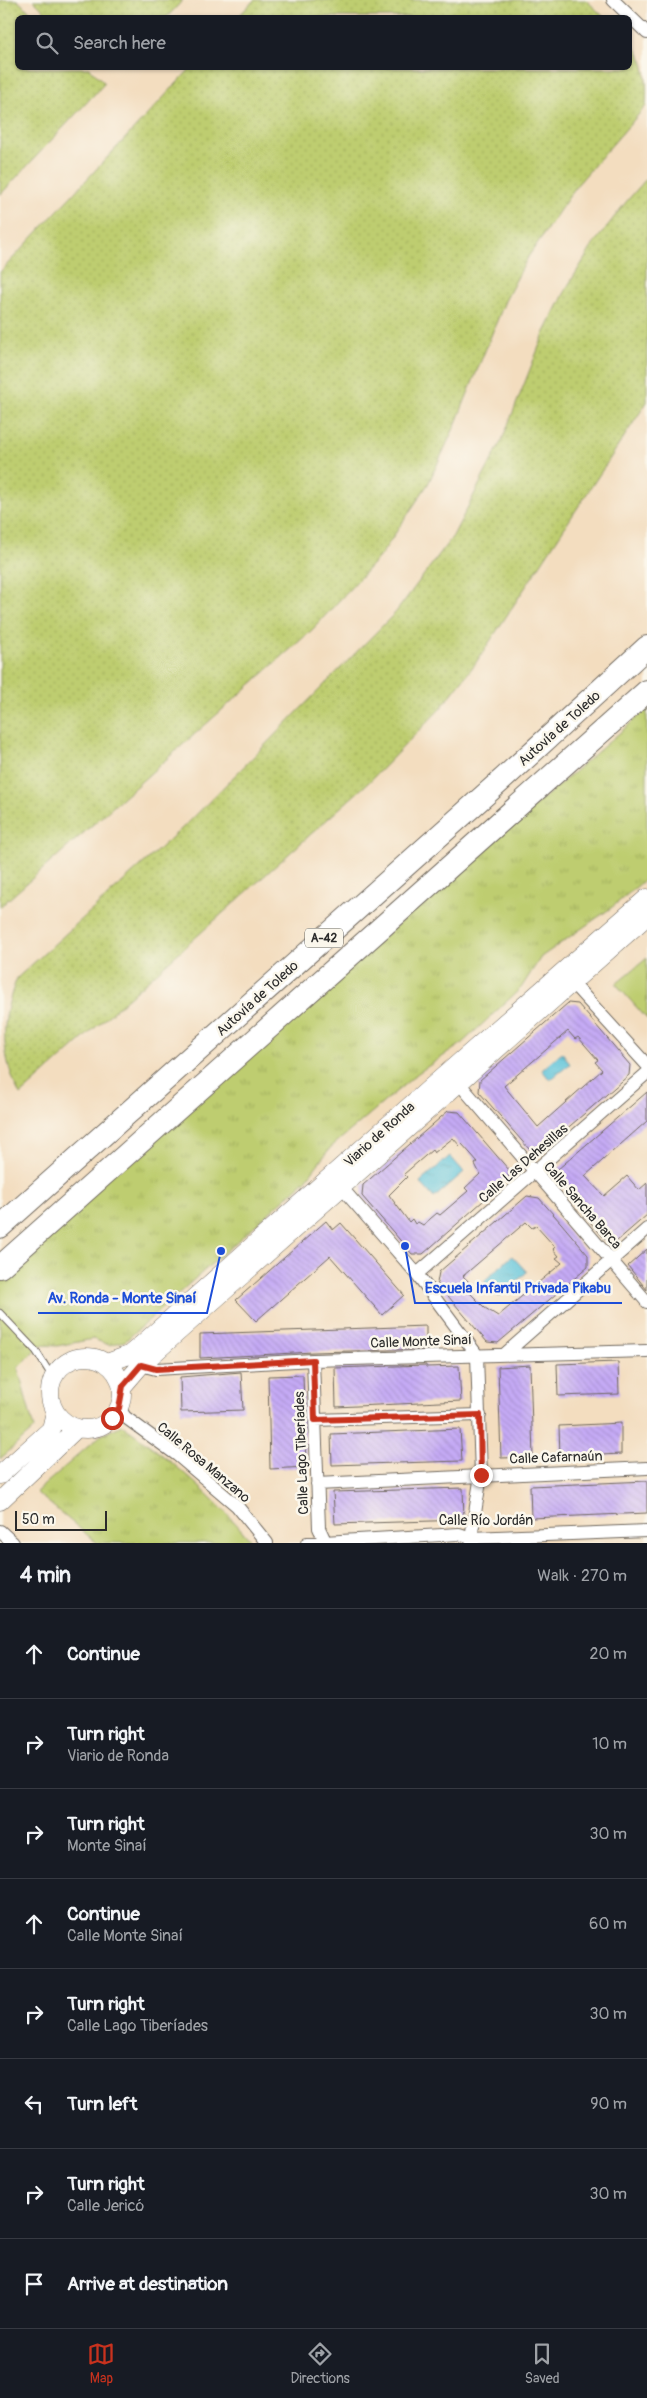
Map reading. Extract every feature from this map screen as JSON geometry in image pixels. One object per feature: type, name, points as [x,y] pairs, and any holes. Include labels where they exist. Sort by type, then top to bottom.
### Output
[{"type":"highway","name":"Autovía de Toledo","points":[[0,1227],[496,785],[647,647]]},
{"type":"highway","name":"A-42","points":[[0,1267],[647,691]]},
{"type":"main road","name":"Viario de Ronda","points":[[123,1386],[141,1365],[458,1082],[647,898]]},
{"type":"main road","name":"Viario de Ronda","points":[[107,1363],[128,1355],[141,1346],[567,977],[647,916]]},
{"type":"main road","points":[[92,1357],[107,1363],[115,1371],[123,1386],[119,1408],[112,1418],[90,1428],[76,1429],[64,1422],[55,1412],[51,1401],[50,1389],[53,1378],[63,1365],[76,1358],[92,1357]]},
{"type":"main road","points":[[0,1475],[51,1429],[55,1412]]},
{"type":"main road","points":[[0,1501],[76,1429]]},
{"type":"street","points":[[613,0],[628,15]]},
{"type":"street","points":[[632,18],[647,33]]},
{"type":"street","points":[[567,977],[647,1065]]},
{"type":"street","name":"Calle Las Dehesillas","points":[[417,1274],[535,1173],[647,1072]]},
{"type":"street","name":"Calle Sancha Barca","points":[[458,1082],[647,1302]]},
{"type":"street","points":[[341,1187],[417,1274],[478,1355],[481,1475],[472,1540]]},
{"type":"street","points":[[506,1354],[647,1229]]},
{"type":"street","name":"Calle Monte Sinaí","points":[[141,1365],[156,1369],[313,1360],[647,1351]]},
{"type":"street","name":"Calle Lago Tiberíades","points":[[313,1360],[319,1528],[326,1542]]},
{"type":"street","name":"Calle Rosa Manzano","points":[[119,1408],[124,1417],[177,1455],[237,1506],[267,1543]]},
{"type":"street","points":[[315,1420],[480,1415]]},
{"type":"street","name":"Calle Cafarnaún","points":[[317,1484],[647,1468]]},
{"type":"street","points":[[0,1531],[13,1543]]},
{"type":"street","name":"Calle Río Jordán","points":[[307,1543],[459,1534],[472,1540],[647,1531]]},
{"type":"lane","points":[[0,1313],[36,1351],[53,1378]]},
{"type":"green space","points":[[0,0],[17,0],[34,15],[15,15],[15,70],[91,70],[105,83],[0,195]]},
{"type":"green space","points":[[33,0],[183,0],[169,15],[48,15]]},
{"type":"green space","points":[[254,0],[586,0],[602,15],[240,15]]},
{"type":"green space","points":[[632,43],[643,63],[645,70],[646,106],[577,185],[528,257],[505,301],[454,428],[428,484],[381,555],[312,630],[0,907],[0,272],[189,70],[632,70]]},
{"type":"green space","points":[[647,178],[647,402],[475,664],[440,709],[369,782],[20,1095],[9,1065],[5,1037],[7,1009],[17,978],[190,821],[396,612],[453,536],[502,440],[544,334],[569,284],[595,242]]},
{"type":"green space","points":[[647,709],[647,878],[611,908],[541,957],[521,988],[460,1045],[418,1073],[330,1148],[306,1180],[125,1341],[109,1345],[93,1339],[57,1346],[41,1345],[18,1368],[34,1429],[0,1459],[0,1268]]},
{"type":"green space","points":[[647,958],[647,1019],[616,984]]},
{"type":"green space","points":[[122,1425],[190,1478],[222,1508],[251,1541],[248,1543],[97,1543],[36,1492],[100,1436]]},
{"type":"water","points":[[562,1052],[570,1064],[550,1080],[542,1070]]},
{"type":"water","points":[[450,1156],[464,1172],[434,1198],[420,1182]]},
{"type":"water","points":[[512,1256],[527,1272],[499,1297],[484,1281]]},
{"type":"building","points":[[568,1003],[578,1004],[630,1065],[629,1075],[541,1151],[529,1149],[479,1092],[480,1080]],"holes":[[[568,1031],[575,1039],[578,1037],[598,1060],[595,1062],[602,1070],[538,1127],[504,1086]]]},
{"type":"building","points":[[647,1092],[647,1121],[585,1176],[604,1196],[627,1176],[639,1190],[647,1183],[647,1215],[617,1241],[605,1239],[556,1178],[557,1170]]},
{"type":"building","points":[[448,1111],[459,1112],[509,1170],[508,1179],[423,1254],[412,1254],[362,1196],[363,1185]],"holes":[[[453,1138],[460,1146],[462,1144],[478,1162],[475,1164],[480,1174],[465,1188],[468,1191],[440,1215],[437,1213],[423,1225],[418,1222],[415,1224],[412,1219],[409,1222],[389,1195],[407,1177],[404,1174],[432,1150],[434,1153]]]},
{"type":"building","points":[[527,1196],[539,1198],[588,1255],[588,1267],[498,1343],[487,1342],[437,1283],[439,1272]],"holes":[[[526,1222],[532,1228],[536,1226],[555,1247],[553,1249],[559,1256],[556,1258],[562,1263],[498,1316],[485,1308],[470,1293],[472,1291],[467,1284],[469,1282],[463,1276]]]},
{"type":"building","points":[[326,1221],[333,1230],[341,1223],[404,1295],[382,1315],[330,1256],[256,1321],[236,1300]]},
{"type":"building","points":[[647,1249],[647,1290],[628,1266]]},
{"type":"building","points":[[426,1326],[426,1349],[200,1358],[200,1334]]},
{"type":"building","points":[[618,1362],[619,1394],[558,1396],[557,1364]]},
{"type":"building","points":[[426,1365],[426,1367],[459,1366],[461,1401],[336,1407],[335,1368]]},
{"type":"building","points":[[530,1365],[533,1457],[501,1458],[498,1367]]},
{"type":"building","points":[[241,1372],[243,1410],[181,1412],[180,1377]]},
{"type":"building","points":[[303,1375],[306,1467],[270,1469],[268,1376]]},
{"type":"building","points":[[621,1423],[621,1454],[560,1457],[559,1426]]},
{"type":"building","points":[[460,1429],[462,1461],[332,1465],[331,1434]]},
{"type":"building","points":[[647,1481],[647,1513],[531,1518],[530,1486]]},
{"type":"building","points":[[463,1488],[464,1520],[335,1524],[333,1492]]},
{"type":"place","name":"Escuela Infantil Privada Pikabu","points":[[405,1246]]},
{"type":"place","name":"Av. Ronda - Monte Sinaí","points":[[221,1251]]},
{"type":"route","points":[[112,1418],[119,1408],[123,1386],[141,1365],[156,1369],[313,1360],[315,1420],[480,1415],[481,1475]]}]
